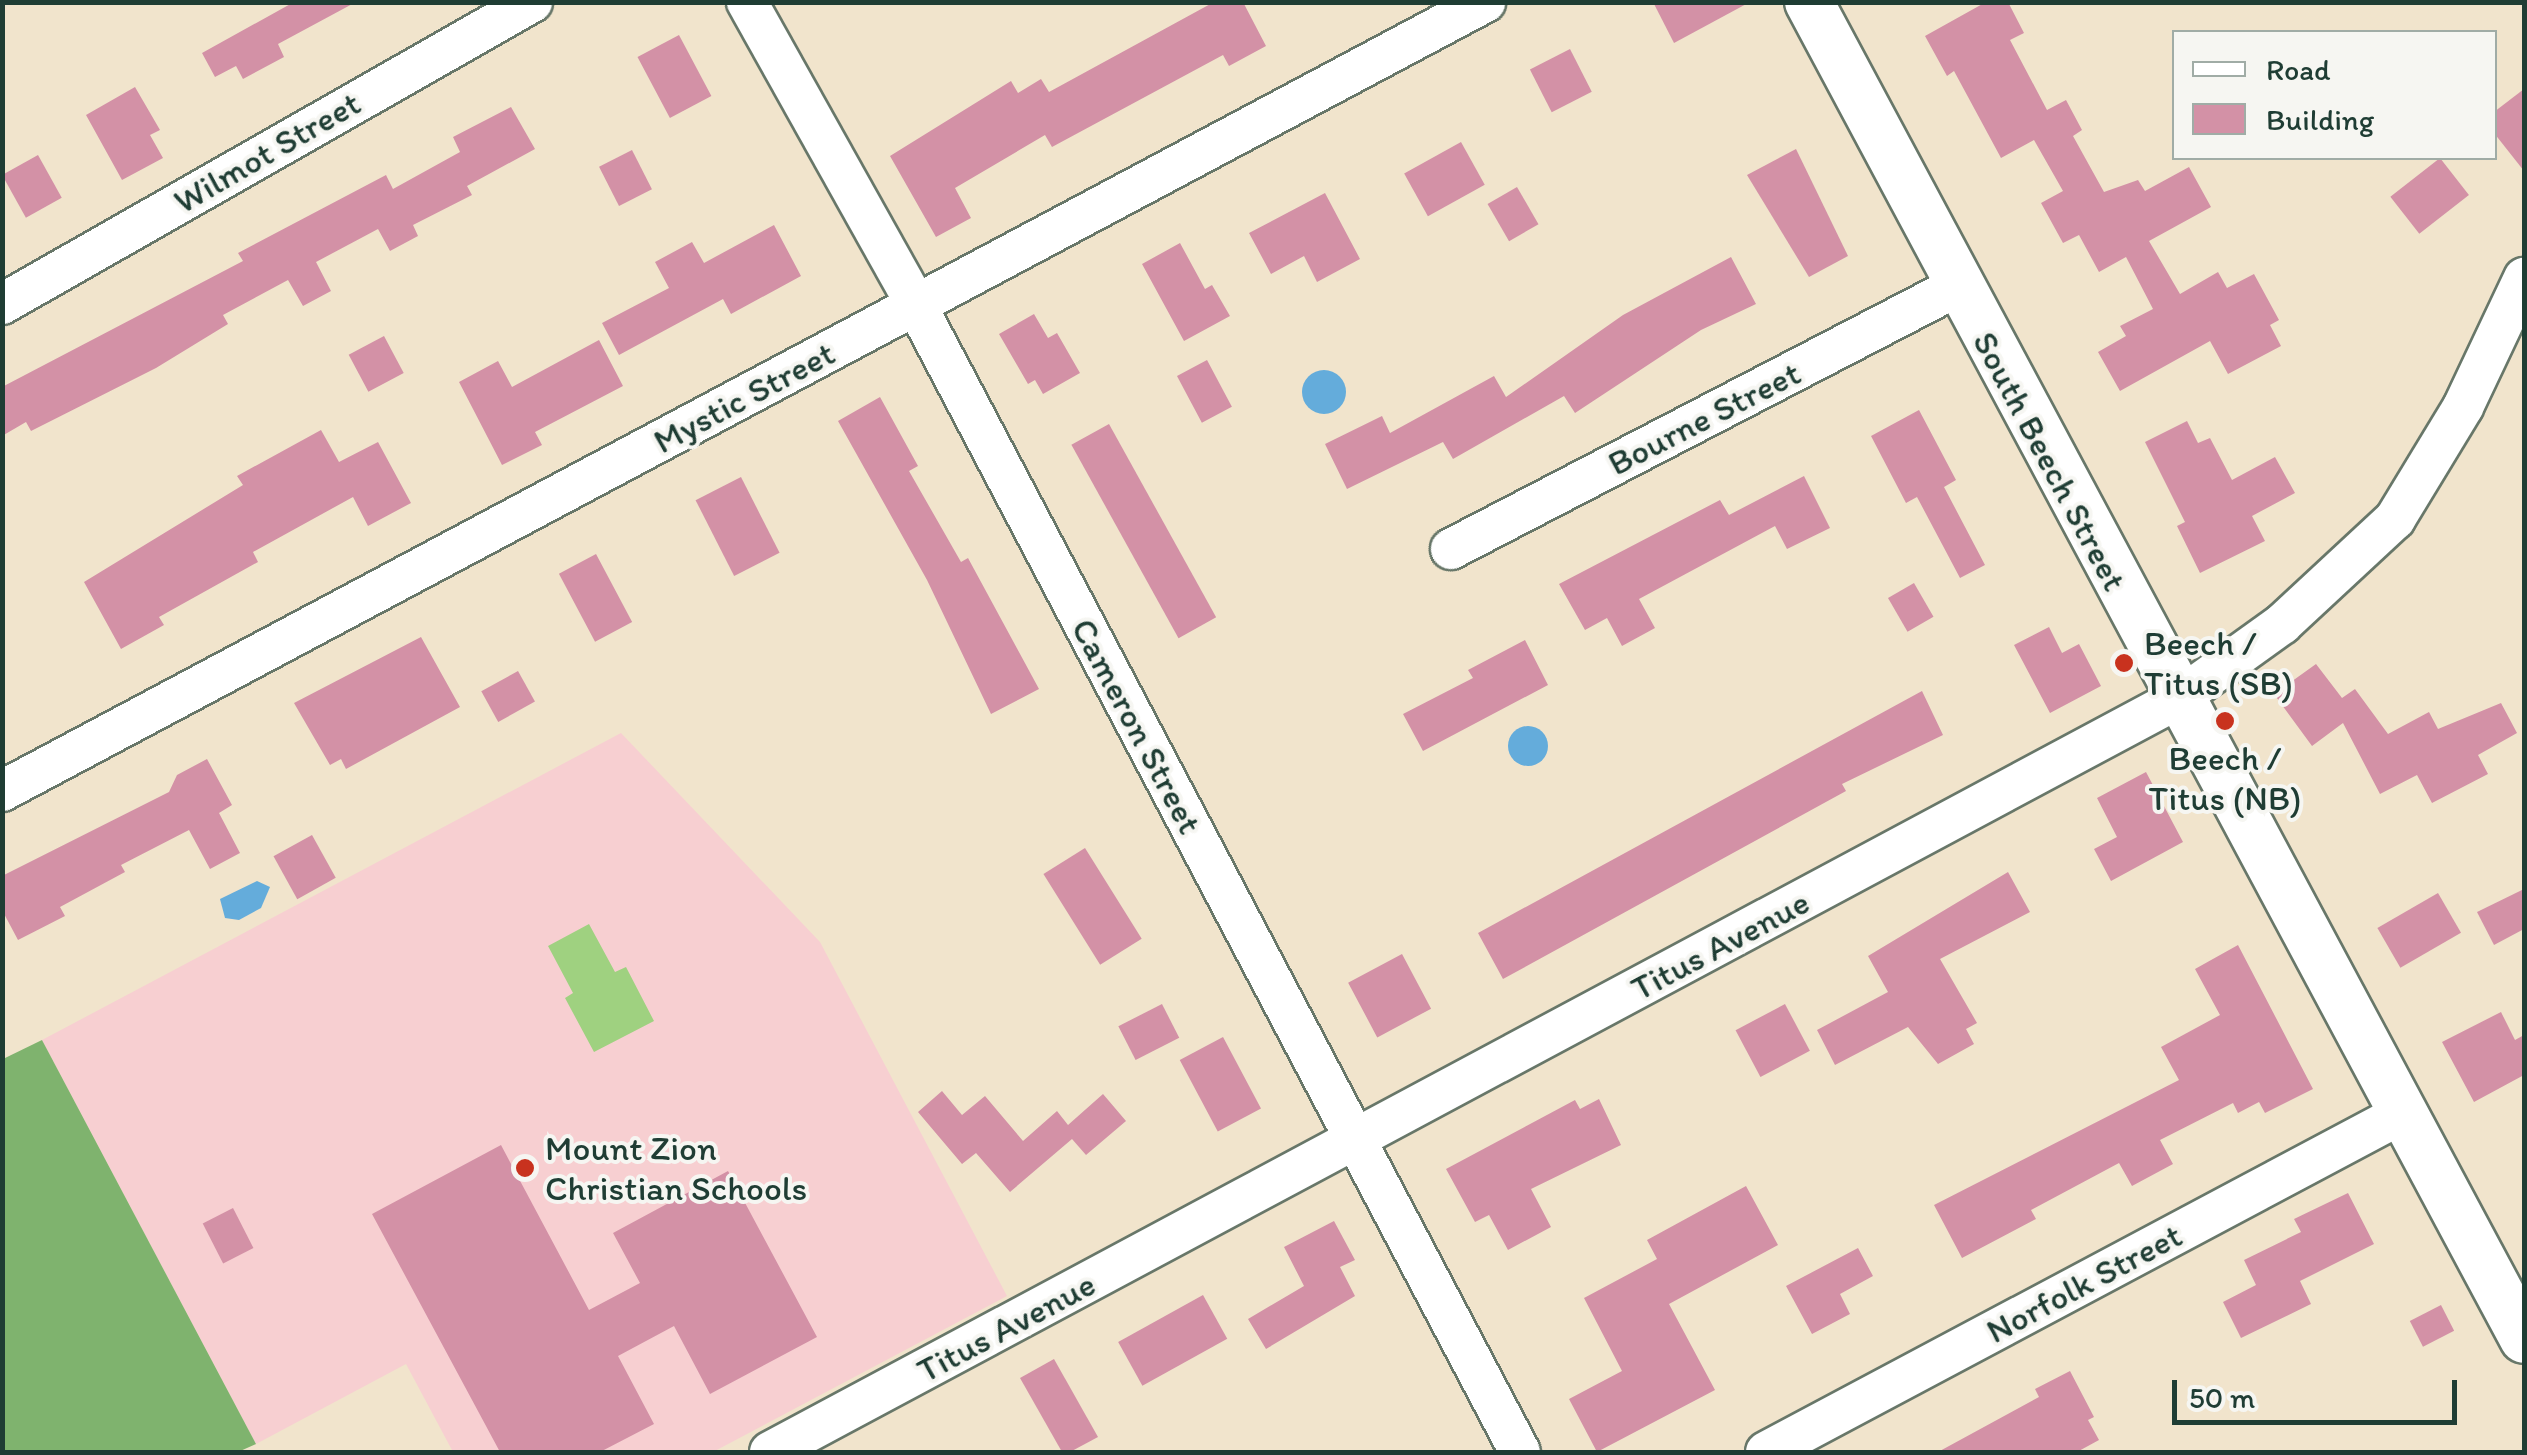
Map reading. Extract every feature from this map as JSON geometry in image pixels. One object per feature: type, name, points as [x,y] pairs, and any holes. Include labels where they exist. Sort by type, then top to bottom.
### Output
[{"type":"street","name":"Wilmot Street","points":[[2,304],[532,2]]},
{"type":"street","name":"Cameron Street","points":[[747,2],[916,305],[1520,1452]]},
{"type":"street","name":"Mystic Street","points":[[2,790],[1485,2]]},
{"type":"street","name":"South Beech Street","points":[[1808,2],[1956,286],[2402,1113],[2519,1316]]},
{"type":"street","name":"Titus Avenue","points":[[780,1450],[2179,698],[2282,624],[2395,519],[2462,407],[2524,278]]},
{"type":"street","name":"Bourne Street","points":[[1450,549],[1956,286]]},
{"type":"street","name":"Norfolk Street","points":[[1766,1452],[2402,1113]]},
{"type":"shaded area","name":"Mount Zion Christian Schools","points":[[621,733],[820,942],[1007,1296],[713,1452],[453,1452],[406,1364],[256,1444],[42,1040]]},
{"type":"green space","points":[[589,924],[615,972],[626,967],[654,1021],[594,1052],[565,998],[573,993],[548,946]]},
{"type":"green space","points":[[42,1040],[256,1444],[238,1452],[3,1452],[3,1059]]},
{"type":"water","points":[[1324,370],[1340,376],[1346,392],[1340,408],[1324,414],[1308,408],[1302,392],[1308,376]]},
{"type":"water","points":[[1528,726],[1542,732],[1548,746],[1542,760],[1528,766],[1514,760],[1508,746],[1514,732]]},
{"type":"water","points":[[257,881],[270,887],[261,908],[239,920],[225,918],[220,899]]},
{"type":"building","points":[[294,2],[356,2],[278,44],[284,57],[243,79],[236,66],[215,77],[202,53]]},
{"type":"building","points":[[1214,2],[1243,2],[1266,46],[1229,66],[1223,55],[1052,147],[1045,135],[955,188],[971,218],[936,237],[890,156],[1011,81],[1018,93],[1041,79],[1049,92]]},
{"type":"building","points":[[1653,2],[1750,2],[1674,43]]},
{"type":"building","points":[[1986,2],[2008,2],[2024,33],[2010,40],[2047,110],[2066,100],[2082,130],[2073,136],[2104,192],[2138,180],[2145,191],[2189,167],[2211,207],[2149,241],[2180,294],[2218,272],[2227,288],[2254,274],[2279,320],[2270,325],[2281,346],[2228,374],[2210,341],[2120,391],[2098,352],[2126,336],[2120,326],[2153,309],[2126,257],[2099,272],[2079,235],[2063,243],[2041,203],[2063,191],[2034,140],[2001,158],[1954,71],[1947,76],[1925,36]]},
{"type":"building","points":[[679,35],[711,96],[670,118],[638,57]]},
{"type":"building","points":[[1570,49],[1592,92],[1552,112],[1530,69]]},
{"type":"building","points":[[135,87],[160,130],[150,135],[163,158],[122,180],[86,115]]},
{"type":"building","points":[[2524,89],[2524,171],[2497,137],[2497,110]]},
{"type":"building","points":[[511,107],[535,149],[467,186],[472,195],[413,225],[418,236],[390,251],[378,229],[316,262],[331,291],[303,306],[288,280],[223,315],[228,324],[156,368],[31,431],[26,422],[2,436],[2,387],[243,261],[238,253],[386,175],[393,189],[460,152],[453,137]]},
{"type":"building","points":[[1461,142],[1485,185],[1428,216],[1404,174]]},
{"type":"building","points":[[1796,149],[1848,256],[1809,277],[1747,175]]},
{"type":"building","points":[[632,150],[652,189],[619,206],[599,167]]},
{"type":"building","points":[[38,155],[62,198],[26,218],[2,175]]},
{"type":"building","points":[[2442,160],[2469,195],[2419,234],[2390,197]]},
{"type":"building","points":[[1517,187],[1538,224],[1509,241],[1488,204]]},
{"type":"building","points":[[1325,193],[1360,259],[1317,282],[1304,256],[1271,274],[1249,233]]},
{"type":"building","points":[[774,225],[801,276],[731,314],[723,299],[619,355],[602,323],[669,288],[655,262],[692,242],[704,263]]},
{"type":"building","points":[[1180,243],[1205,289],[1212,285],[1230,316],[1184,341],[1142,264]]},
{"type":"building","points":[[1731,257],[1756,304],[1701,330],[1575,413],[1564,396],[1453,459],[1443,442],[1347,489],[1325,444],[1382,416],[1390,433],[1494,376],[1506,397],[1623,315]]},
{"type":"building","points":[[1034,314],[1048,338],[1057,333],[1080,373],[1043,394],[1035,380],[1028,384],[999,334]]},
{"type":"building","points":[[384,336],[404,373],[368,392],[349,355]]},
{"type":"building","points":[[599,340],[623,386],[535,432],[542,445],[502,465],[459,382],[498,361],[512,387]]},
{"type":"building","points":[[1207,360],[1232,407],[1202,423],[1177,376]]},
{"type":"building","points":[[880,397],[918,466],[909,471],[961,562],[968,558],[1039,689],[991,714],[927,580],[838,421]]},
{"type":"building","points":[[1919,410],[1956,480],[1944,487],[1985,565],[1960,578],[1917,497],[1906,503],[1871,436]]},
{"type":"building","points":[[2187,421],[2198,443],[2210,438],[2232,480],[2275,457],[2295,493],[2252,516],[2265,541],[2200,573],[2177,526],[2185,522],[2145,442]]},
{"type":"building","points":[[1109,424],[1216,617],[1179,638],[1071,445]]},
{"type":"building","points":[[321,430],[339,462],[378,442],[411,503],[368,526],[353,497],[253,552],[258,562],[159,617],[164,625],[121,649],[84,582],[243,485],[237,476]]},
{"type":"building","points":[[1804,476],[1830,528],[1787,549],[1775,526],[1639,599],[1655,628],[1622,646],[1607,618],[1585,630],[1559,584],[1720,500],[1729,515]]},
{"type":"building","points":[[741,477],[780,553],[734,576],[696,500]]},
{"type":"building","points":[[596,554],[632,622],[595,642],[559,574]]},
{"type":"building","points":[[1914,583],[1934,617],[1908,632],[1888,598]]},
{"type":"building","points":[[2049,627],[2062,653],[2079,644],[2101,686],[2050,713],[2014,645]]},
{"type":"building","points":[[421,637],[460,707],[346,769],[341,759],[330,765],[294,703]]},
{"type":"building","points":[[1525,640],[1548,685],[1423,751],[1403,714],[1473,678],[1468,670]]},
{"type":"building","points":[[2316,664],[2342,698],[2355,689],[2388,734],[2429,712],[2438,729],[2501,703],[2517,733],[2478,755],[2488,774],[2432,803],[2417,775],[2380,794],[2343,723],[2312,746],[2274,694]]},
{"type":"building","points":[[518,671],[535,702],[498,722],[481,691]]},
{"type":"building","points":[[1922,691],[1943,735],[1842,784],[1846,791],[1503,979],[1478,933]]},
{"type":"building","points":[[207,759],[232,805],[219,813],[240,853],[210,869],[189,830],[121,865],[125,872],[60,907],[65,916],[18,940],[2,910],[2,876],[169,792],[177,775]]},
{"type":"building","points":[[2146,772],[2183,842],[2111,881],[2094,849],[2117,837],[2097,798]]},
{"type":"building","points":[[312,835],[336,878],[297,899],[274,856]]},
{"type":"building","points":[[1085,848],[1142,939],[1100,965],[1043,874]]},
{"type":"building","points":[[2008,872],[2030,912],[1940,959],[1977,1023],[1966,1029],[1974,1044],[1938,1064],[1908,1027],[1835,1065],[1817,1030],[1888,992],[1868,956]]},
{"type":"building","points":[[2524,889],[2524,929],[2494,945],[2477,912]]},
{"type":"building","points":[[2438,893],[2461,933],[2400,968],[2377,928]]},
{"type":"building","points":[[2238,945],[2313,1089],[2265,1113],[2259,1102],[2238,1113],[2233,1103],[2160,1140],[2173,1164],[2132,1186],[2119,1163],[2031,1210],[2036,1219],[1962,1258],[1934,1205],[2179,1080],[2161,1047],[2220,1015],[2195,969]]},
{"type":"building","points":[[1402,954],[1431,1009],[1377,1037],[1348,983]]},
{"type":"building","points":[[1162,1004],[1179,1038],[1136,1060],[1118,1026]]},
{"type":"building","points":[[1785,1004],[1810,1051],[1760,1077],[1736,1030]]},
{"type":"building","points":[[2501,1012],[2515,1040],[2524,1035],[2524,1075],[2474,1102],[2442,1042]]},
{"type":"building","points":[[1223,1037],[1261,1109],[1218,1132],[1180,1060]]},
{"type":"building","points":[[942,1091],[962,1115],[985,1096],[1023,1141],[1057,1111],[1068,1125],[1103,1094],[1126,1121],[1086,1155],[1072,1139],[1010,1192],[976,1153],[962,1164],[918,1112]]},
{"type":"building","points":[[1599,1099],[1621,1145],[1531,1189],[1551,1227],[1508,1250],[1489,1215],[1475,1222],[1446,1169],[1575,1100],[1580,1109]]},
{"type":"building","name":"Mount Zion Christian Schools","points":[[501,1145],[589,1310],[640,1283],[613,1233],[728,1171],[817,1337],[710,1394],[674,1326],[618,1356],[654,1424],[600,1452],[500,1452],[372,1214]]},
{"type":"building","points":[[1746,1186],[1778,1245],[1669,1304],[1715,1390],[1597,1452],[1569,1399],[1622,1371],[1584,1298],[1657,1259],[1647,1240]]},
{"type":"building","points":[[2348,1193],[2374,1244],[2300,1281],[2311,1304],[2241,1338],[2223,1302],[2256,1285],[2244,1260],[2301,1232],[2294,1219]]},
{"type":"building","points":[[233,1208],[253,1248],[223,1264],[203,1223]]},
{"type":"building","points":[[1334,1221],[1355,1260],[1340,1267],[1355,1296],[1266,1349],[1248,1319],[1304,1286],[1284,1247]]},
{"type":"building","points":[[1858,1248],[1873,1276],[1840,1294],[1850,1314],[1812,1334],[1786,1286]]},
{"type":"building","points":[[1203,1295],[1227,1339],[1142,1386],[1118,1342]]},
{"type":"building","points":[[2441,1305],[2454,1331],[2423,1347],[2410,1321]]},
{"type":"building","points":[[1054,1359],[1098,1437],[1070,1452],[1062,1452],[1020,1378]]},
{"type":"building","points":[[2070,1371],[2094,1417],[2088,1420],[2099,1440],[2077,1452],[1938,1452],[2039,1397],[2035,1389]]},
{"type":"place","name":"Beech / Titus (SB)","points":[[2124,663]]},
{"type":"place","name":"Beech / Titus (NB)","points":[[2225,721]]},
{"type":"place","name":"Mount Zion Christian Schools","points":[[525,1168]]}]
